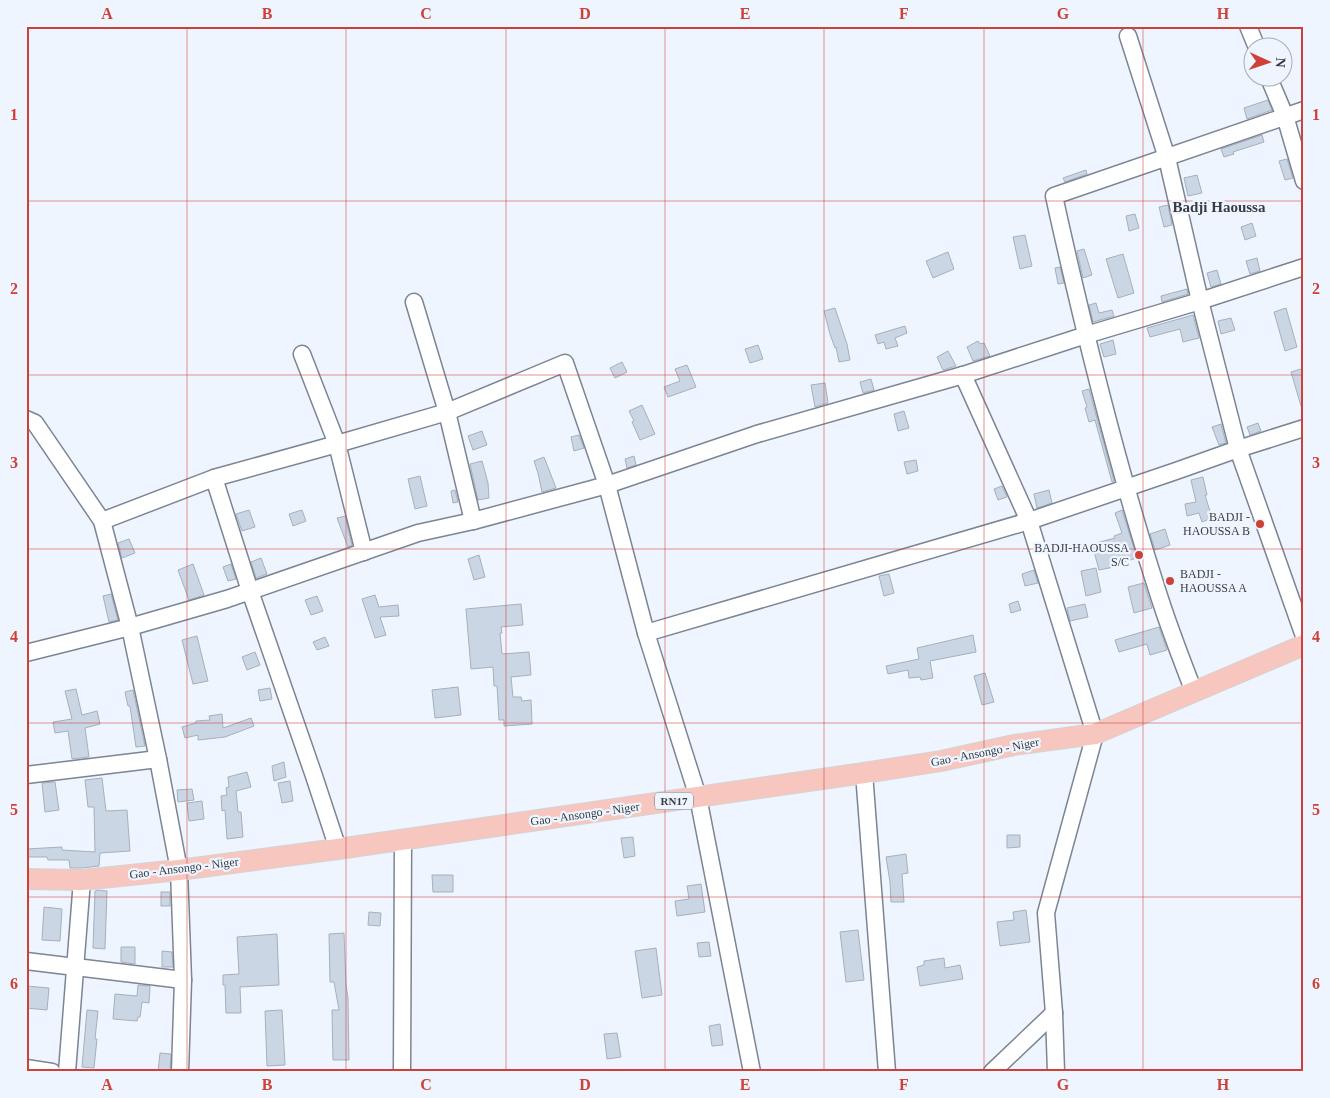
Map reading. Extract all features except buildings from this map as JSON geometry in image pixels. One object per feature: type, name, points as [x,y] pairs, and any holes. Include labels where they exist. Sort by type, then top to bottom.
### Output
[{"type":"main road","name":"Gao - Ansongo - Niger","points":[[26,879],[82,880],[179,870],[338,849],[864,773],[941,761],[1014,745],[1095,734],[1304,645]]},
{"type":"street","points":[[1248,26],[1253,38]]},
{"type":"street","points":[[1128,36],[1167,158],[1200,301],[1238,449],[1304,636]]},
{"type":"street","points":[[1273,88],[1285,116],[1304,181]]},
{"type":"street","points":[[1194,692],[1160,600],[1126,488],[1086,335],[1054,196],[1304,110]]},
{"type":"street","points":[[26,653],[130,627],[250,591],[418,533],[473,521],[607,485],[757,434],[963,375],[1304,267]]},
{"type":"street","points":[[414,302],[447,412],[473,521]]},
{"type":"street","points":[[302,354],[337,444],[364,552]]},
{"type":"street","points":[[102,520],[214,478],[447,412],[565,363],[607,485],[646,633],[698,797],[752,1072]]},
{"type":"street","points":[[963,375],[1029,521],[1095,734],[1046,913],[1054,1013],[1056,1072]]},
{"type":"street","points":[[26,419],[35,423],[102,520],[130,627],[158,758],[179,870],[183,980],[180,1072]]},
{"type":"street","points":[[646,633],[1029,521],[1304,428]]},
{"type":"street","points":[[214,478],[250,591],[338,849]]},
{"type":"street","points":[[26,775],[158,758]]},
{"type":"street","points":[[864,773],[887,1072]]},
{"type":"street","points":[[402,1072],[403,840]]},
{"type":"street","points":[[68,1072],[82,880]]},
{"type":"street","points":[[26,961],[183,980]]},
{"type":"street","points":[[992,1072],[1054,1013]]},
{"type":"street","points":[[26,1068],[52,1072]]},
{"type":"place","name":"BADJI - HAOUSSA B","points":[[1260,524]]},
{"type":"place","name":"BADJI-HAOUSSA S/C","points":[[1139,555]]},
{"type":"place","name":"BADJI - HAOUSSA A","points":[[1170,581]]},
{"type":"district","name":"Badji Haoussa","points":[[1219,207]]}]
